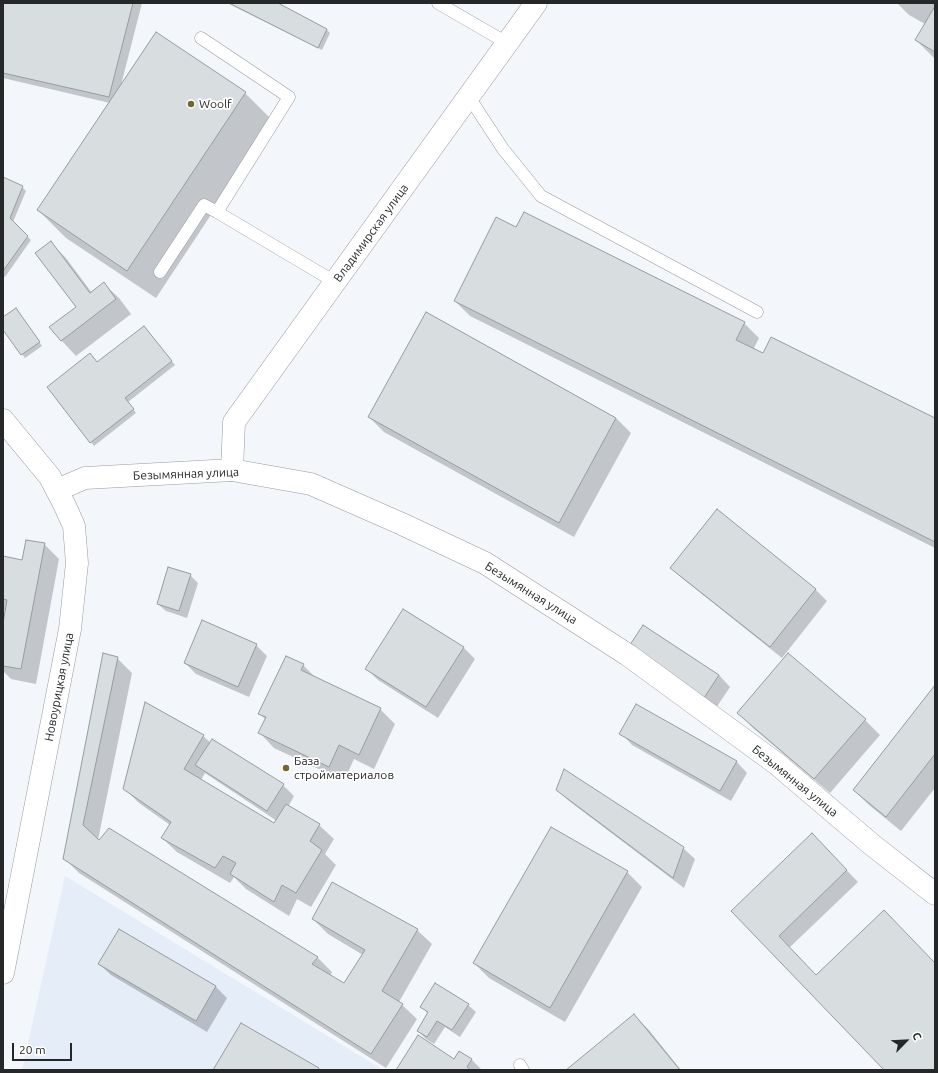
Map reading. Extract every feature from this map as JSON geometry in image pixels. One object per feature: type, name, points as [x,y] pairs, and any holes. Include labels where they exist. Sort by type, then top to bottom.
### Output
[{"type":"main road","name":"Владимирская улица","points":[[232,470],[234,422],[536,3]]},
{"type":"main road","name":"Новоурицкая улица","points":[[3,420],[50,477],[57,490],[74,526],[77,563],[70,629],[3,973]]},
{"type":"main road","name":"Безымянная улица","points":[[57,490],[85,478],[232,470],[311,484],[402,524],[485,563],[628,655],[777,764],[870,844],[935,894]]},
{"type":"lane","points":[[438,3],[507,43]]},
{"type":"lane","points":[[201,38],[289,97],[217,212]]},
{"type":"lane","points":[[469,97],[503,149],[541,196],[757,312]]},
{"type":"lane","points":[[160,272],[204,205],[336,282]]},
{"type":"shaded area","points":[[65,876],[380,1068],[379,1070],[22,1070]]},
{"type":"building","points":[[3,3],[133,3],[109,97],[3,73]]},
{"type":"building","points":[[229,3],[278,3],[327,29],[318,48]]},
{"type":"building","points":[[935,6],[935,52],[915,40]]},
{"type":"building","points":[[156,32],[246,92],[127,271],[37,210]]},
{"type":"building","points":[[3,177],[23,186],[10,218],[28,236],[3,271]]},
{"type":"building","points":[[524,212],[745,322],[736,340],[763,353],[771,337],[935,418],[935,542],[454,301],[496,217],[516,227]]},
{"type":"building","points":[[51,241],[90,293],[104,282],[116,299],[61,341],[49,327],[76,307],[35,253]]},
{"type":"building","points":[[16,308],[40,342],[21,355],[3,330],[3,317]]},
{"type":"building","points":[[426,312],[616,418],[559,523],[368,417]]},
{"type":"building","points":[[144,326],[172,361],[125,398],[134,409],[90,443],[47,387],[90,353],[97,362]]},
{"type":"building","points":[[717,509],[816,589],[770,647],[670,568]]},
{"type":"building","points":[[26,540],[45,543],[21,669],[3,666],[3,623],[7,600],[3,599],[3,556],[22,560]]},
{"type":"building","points":[[168,567],[191,574],[179,611],[157,604]]},
{"type":"building","points":[[403,609],[464,647],[426,707],[365,669]]},
{"type":"building","points":[[202,620],[257,644],[238,687],[184,663]]},
{"type":"building","points":[[643,625],[719,675],[702,701],[626,651]]},
{"type":"building","points":[[103,653],[118,657],[83,825],[99,840],[109,828],[318,957],[312,964],[344,983],[365,950],[312,919],[332,882],[418,929],[382,991],[403,1004],[371,1054],[63,859]]},
{"type":"building","points":[[788,653],[866,719],[814,779],[737,713]]},
{"type":"building","points":[[286,656],[304,664],[301,670],[381,708],[359,755],[339,745],[329,767],[258,733],[266,717],[258,714]]},
{"type":"building","points":[[935,685],[935,754],[886,817],[853,790]]},
{"type":"building","points":[[145,702],[204,735],[184,769],[274,823],[286,804],[320,824],[310,841],[322,850],[296,893],[282,885],[274,902],[230,874],[236,863],[223,856],[215,868],[161,838],[171,822],[123,789]]},
{"type":"building","points":[[636,704],[737,761],[720,791],[619,734]]},
{"type":"building","points":[[212,739],[284,784],[267,811],[195,765]]},
{"type":"building","points":[[564,769],[684,847],[673,878],[556,790]]},
{"type":"building","points":[[551,827],[628,871],[550,1008],[473,963]]},
{"type":"building","points":[[812,833],[847,870],[779,936],[816,975],[884,910],[935,963],[935,1070],[884,1070],[731,911]]},
{"type":"building","points":[[119,929],[216,986],[196,1021],[98,964]]},
{"type":"building","points":[[435,983],[469,1004],[452,1030],[437,1021],[427,1037],[417,1031],[428,1012],[420,1007]]},
{"type":"building","points":[[634,1014],[680,1070],[566,1070]]},
{"type":"building","points":[[241,1023],[319,1068],[318,1070],[213,1070]]},
{"type":"building","points":[[418,1035],[454,1059],[459,1051],[472,1059],[467,1067],[471,1070],[396,1070]]},
{"type":"place","name":"Woolf","points":[[191,104]]},
{"type":"place","name":"База стройматериалов","points":[[286,768]]}]
